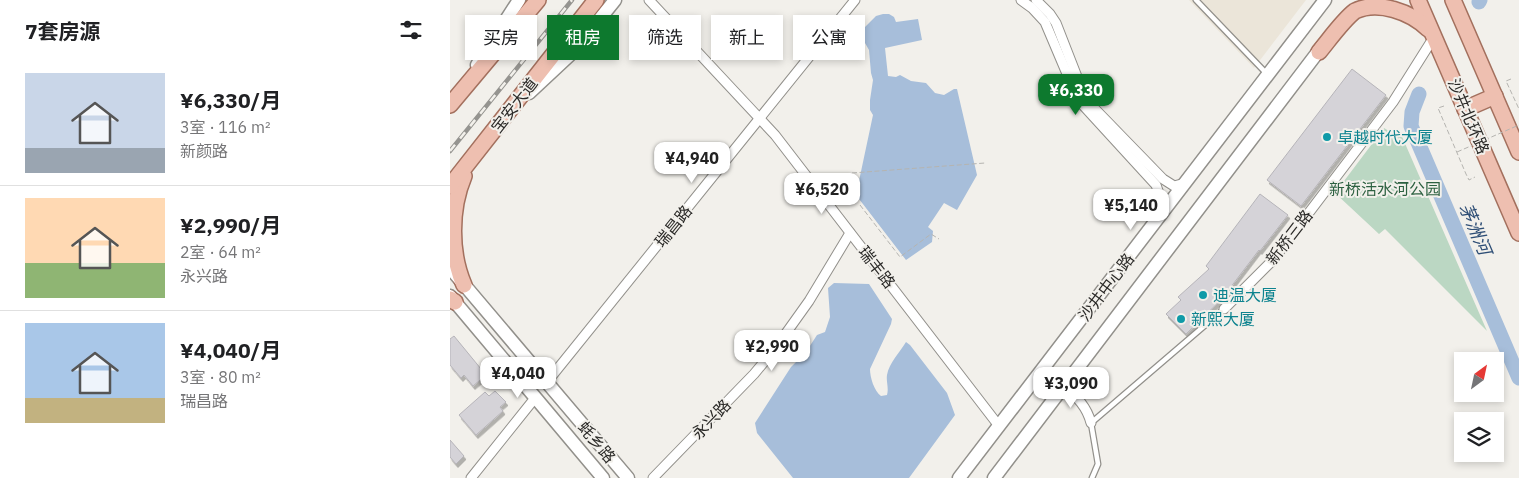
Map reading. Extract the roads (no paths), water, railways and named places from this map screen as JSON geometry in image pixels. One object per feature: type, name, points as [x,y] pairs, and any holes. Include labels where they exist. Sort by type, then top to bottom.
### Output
[{"type":"main road","points":[[454,100],[538,0]]},
{"type":"main road","name":"宝安大道","points":[[450,186],[596,0]]},
{"type":"main road","name":"沙井北环路","points":[[1418,0],[1519,232]]},
{"type":"main road","points":[[1319,52],[1355,11],[1376,4],[1392,6],[1410,14],[1425,25],[1434,37]]},
{"type":"main road","name":"沙井北环路","points":[[1454,4],[1519,152]]},
{"type":"main road","points":[[1465,109],[1495,96]]},
{"type":"main road","points":[[464,285],[457,270],[453,254],[451,222],[456,195],[476,154]]},
{"type":"street","points":[[454,100],[519,0]]},
{"type":"street","points":[[514,106],[574,51],[615,0]]},
{"type":"street","name":"瑞丰路","points":[[649,0],[761,118],[999,426]]},
{"type":"street","name":"瑞昌路","points":[[547,382],[855,0]]},
{"type":"street","points":[[1021,0],[1045,22],[1080,102],[1159,190],[1162,207],[1158,218]]},
{"type":"street","points":[[1036,0],[1056,23],[1081,87],[1095,109],[1163,179],[1174,186],[1185,183]]},
{"type":"street","name":"沙井中心路","points":[[959,478],[1325,0]]},
{"type":"street","name":"沙井中心路","points":[[994,478],[1359,0]]},
{"type":"street","name":"新桥三路","points":[[1224,309],[1273,260],[1393,102],[1434,37]]},
{"type":"street","name":"永兴路","points":[[653,478],[754,374],[774,350],[809,301],[850,233]]},
{"type":"street","name":"蚝乡路","points":[[450,268],[628,478]]},
{"type":"street","name":"蚝乡路","points":[[452,299],[603,478]]},
{"type":"street","points":[[1065,387],[1086,408],[1091,423]]},
{"type":"street","points":[[471,478],[535,398]]},
{"type":"lane","points":[[1196,0],[1268,75]]},
{"type":"lane","points":[[1092,478],[1098,464],[1091,423],[1224,309]]},
{"type":"water","points":[[889,14],[894,17],[896,22],[918,19],[922,40],[885,48],[888,76],[896,77],[900,75],[911,81],[926,83],[935,93],[944,95],[957,89],[977,175],[957,210],[944,203],[928,227],[933,231],[932,242],[906,260],[856,195],[873,115],[870,110],[870,100],[873,80],[869,50],[865,43],[865,27],[876,16]]},
{"type":"water","points":[[834,283],[869,284],[892,319],[870,369],[873,384],[881,396],[887,395],[888,371],[906,342],[947,393],[955,415],[909,478],[793,478],[757,433],[755,423],[791,367],[806,352],[817,335],[825,332],[830,317],[828,288]]},
{"type":"waterway","name":"茅洲河","points":[[1419,94],[1412,112],[1411,126],[1519,378]]},
{"type":"railway","points":[[450,151],[572,0]]},
{"type":"place","name":"卓越时代大厦","points":[[1327,137]]},
{"type":"place","name":"迪温大厦","points":[[1203,295]]},
{"type":"place","name":"新熙大厦","points":[[1181,319]]},
{"type":"park label","name":"新桥活水河公园","points":[[1385,189]]}]
